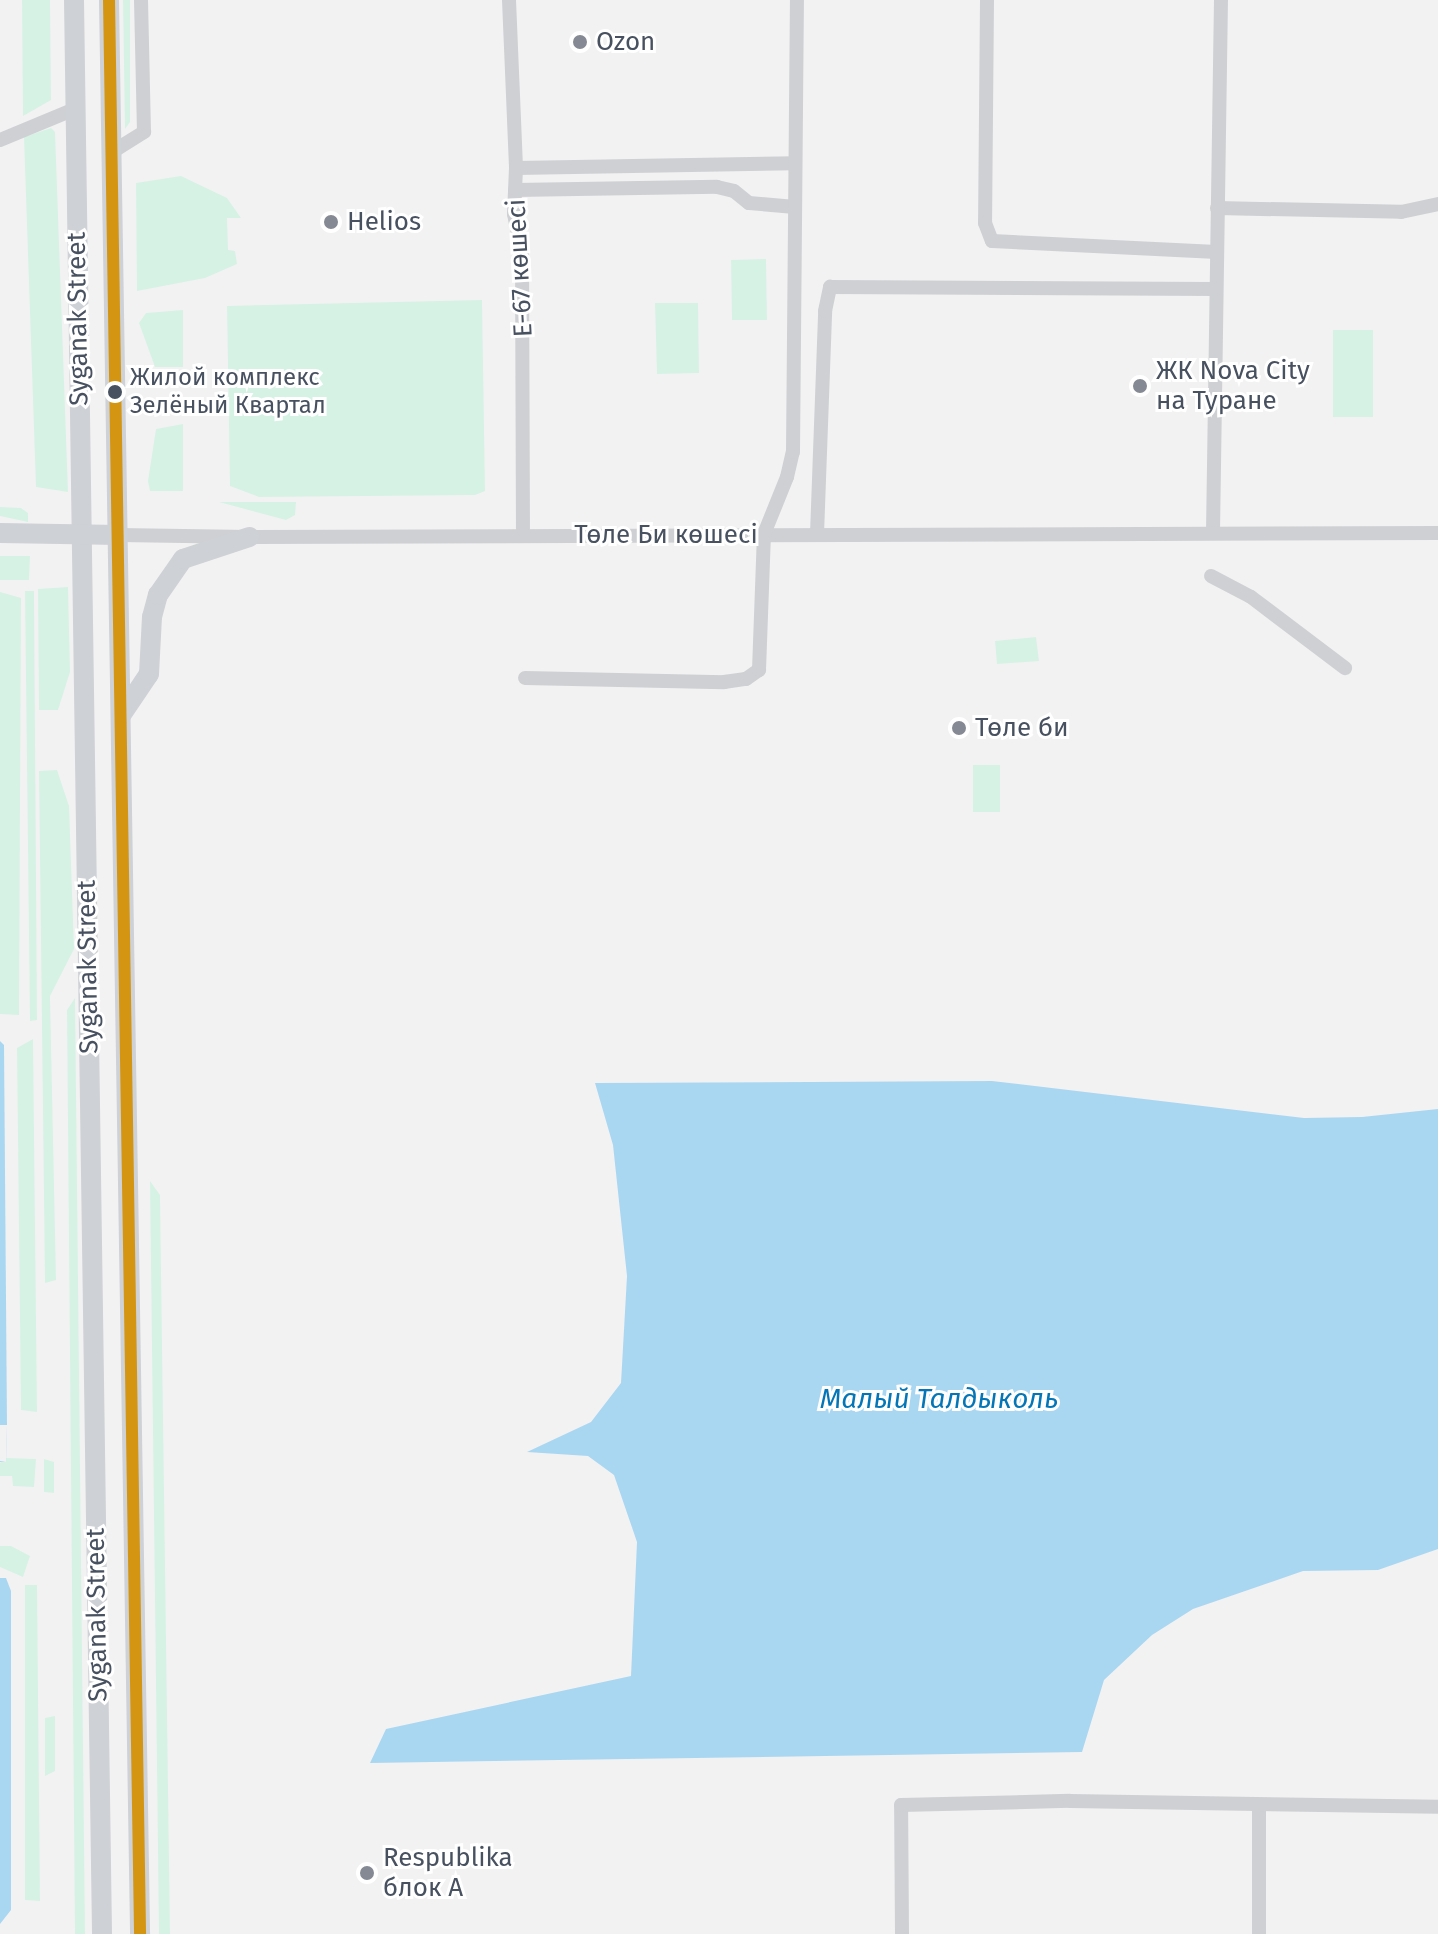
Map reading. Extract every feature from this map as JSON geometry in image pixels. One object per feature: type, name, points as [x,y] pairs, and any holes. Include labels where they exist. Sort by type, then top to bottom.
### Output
[{"type":"main road","name":"Syganak Street","points":[[74,0],[102,1934]]},
{"type":"main road","name":"Syganak Street","points":[[109,0],[140,1934]]},
{"type":"main road","points":[[0,533],[119,535]]},
{"type":"main road","points":[[122,714],[149,674],[152,617],[158,595],[183,559],[249,537]]},
{"type":"street","points":[[112,152],[144,132],[141,0]]},
{"type":"street","name":"Е-67 көшесі","points":[[509,0],[516,168],[514,214],[522,254],[523,536]]},
{"type":"street","points":[[525,678],[724,682],[753,676],[759,670],[764,534],[787,477],[793,452],[797,0]]},
{"type":"street","points":[[987,0],[985,223],[992,241],[1217,252]]},
{"type":"street","points":[[1213,532],[1221,0]]},
{"type":"street","points":[[0,140],[75,109]]},
{"type":"street","points":[[516,168],[795,163]]},
{"type":"street","points":[[515,190],[717,187],[734,191],[749,203],[795,207]]},
{"type":"street","points":[[1217,208],[1401,212],[1438,204]]},
{"type":"street","points":[[817,534],[825,311],[830,287],[1216,289]]},
{"type":"street","name":"Төле Би көшесі","points":[[119,535],[1438,533]]},
{"type":"street","points":[[1211,576],[1251,597],[1345,668]]},
{"type":"street","points":[[902,1934],[901,1805],[1070,1801],[1438,1807]]},
{"type":"street","points":[[1259,1805],[1259,1934]]},
{"type":"green space","points":[[22,0],[50,0],[51,100],[23,116]]},
{"type":"green space","points":[[123,0],[130,0],[130,122],[125,129]]},
{"type":"green space","points":[[51,128],[55,132],[68,492],[36,487],[24,137]]},
{"type":"green space","points":[[181,176],[227,198],[241,218],[227,218],[228,250],[235,251],[237,264],[205,278],[137,291],[136,183]]},
{"type":"green space","points":[[766,259],[767,320],[732,320],[731,260]]},
{"type":"green space","points":[[482,300],[485,491],[475,495],[259,497],[230,486],[227,306]]},
{"type":"green space","points":[[655,303],[698,303],[699,373],[657,374]]},
{"type":"green space","points":[[183,310],[183,367],[155,367],[139,323],[146,313]]},
{"type":"green space","points":[[1333,330],[1373,330],[1373,417],[1333,417]]},
{"type":"green space","points":[[183,424],[183,491],[150,491],[148,481],[156,429]]},
{"type":"green space","points":[[219,502],[296,502],[295,515],[286,520]]},
{"type":"green space","points":[[0,507],[21,508],[28,513],[28,522],[0,516]]},
{"type":"green space","points":[[0,556],[30,556],[29,580],[0,580]]},
{"type":"green space","points":[[68,587],[70,672],[58,710],[39,710],[38,589]]},
{"type":"green space","points":[[25,591],[34,591],[37,1020],[30,1021]]},
{"type":"green space","points":[[0,592],[21,598],[19,1015],[0,1014]]},
{"type":"green space","points":[[1036,637],[1039,661],[997,664],[995,641]]},
{"type":"green space","points":[[973,765],[1000,765],[1000,812],[973,812]]},
{"type":"green space","points":[[57,770],[69,806],[74,949],[50,996],[56,1280],[45,1283],[39,771]]},
{"type":"green space","points":[[75,998],[85,1934],[75,1934],[67,1010]]},
{"type":"green space","points":[[33,1039],[37,1412],[21,1410],[17,1048]]},
{"type":"green space","points":[[150,1181],[160,1195],[170,1934],[159,1934]]},
{"type":"green space","points":[[6,1458],[36,1459],[34,1487],[13,1486],[12,1476],[0,1476],[0,1463]]},
{"type":"green space","points":[[44,1459],[54,1462],[54,1493],[44,1492]]},
{"type":"green space","points":[[0,1546],[11,1546],[30,1556],[23,1577],[0,1567]]},
{"type":"green space","points":[[25,1585],[37,1585],[40,1901],[25,1900]]},
{"type":"green space","points":[[55,1716],[55,1771],[45,1776],[45,1718]]},
{"type":"water","points":[[0,1041],[4,1045],[6,1462],[0,1462]]},
{"type":"water","name":"Малый Талдыколь","points":[[992,1081],[1304,1118],[1362,1117],[1438,1109],[1438,1549],[1378,1570],[1303,1571],[1193,1609],[1152,1635],[1104,1680],[1082,1752],[370,1763],[386,1729],[631,1676],[637,1542],[614,1475],[588,1456],[527,1452],[591,1422],[621,1383],[627,1276],[613,1145],[595,1083]]},
{"type":"water","points":[[0,1578],[6,1578],[11,1591],[11,1910],[0,1924]]},
{"type":"pier","points":[[0,1425],[7,1425],[6,1462],[0,1461]]},
{"type":"transit line","points":[[109,0],[140,1934]]},
{"type":"place","name":"Ozon","points":[[580,42]]},
{"type":"place","name":"Helios","points":[[331,222]]},
{"type":"place","name":"ЖК Nova City на Туране","points":[[1140,386]]},
{"type":"place","name":"Жилой комплекс Зелёный Квартал","points":[[115,392]]},
{"type":"place","name":"Төле би","points":[[959,728]]},
{"type":"place","name":"Respublika блок А","points":[[367,1873]]}]
